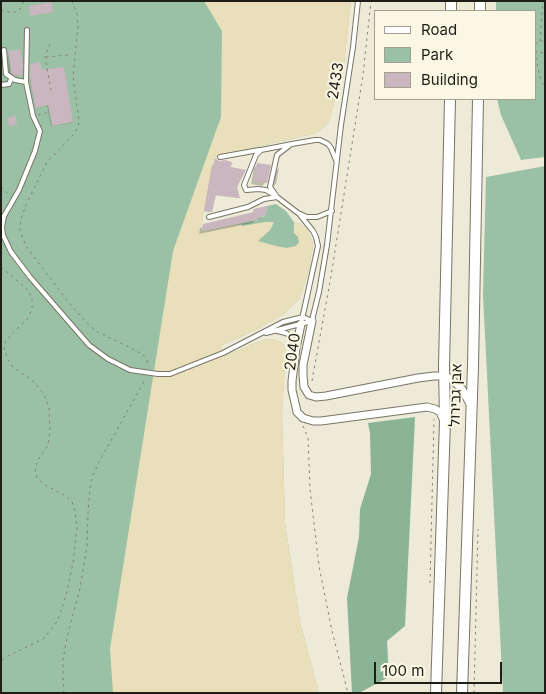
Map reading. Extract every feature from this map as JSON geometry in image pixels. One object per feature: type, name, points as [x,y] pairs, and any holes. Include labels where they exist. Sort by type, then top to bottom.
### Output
[{"type":"street","name":"אבן גבירול","points":[[436,693],[445,421],[444,376],[450,100]]},
{"type":"street","name":"אבן גבירול","points":[[462,693],[473,366],[478,100]]},
{"type":"street","name":"2040","points":[[302,320],[296,348],[292,390],[298,412],[303,418],[313,421],[427,407],[440,412],[445,421]]},
{"type":"street","name":"2040","points":[[312,321],[303,365],[303,382],[306,392],[316,397]]},
{"type":"street","points":[[316,397],[418,378],[444,376],[451,378],[462,389],[471,406]]},
{"type":"lane","name":"2433","points":[[337,164],[358,1]]},
{"type":"lane","points":[[27,30],[26,82],[33,116],[40,131],[35,151],[19,190],[4,216],[3,235],[12,252],[30,277],[89,345],[108,359],[130,370],[170,374],[223,353],[283,322],[312,321]]},
{"type":"lane","points":[[4,50],[6,74],[11,79],[26,82]]},
{"type":"lane","points":[[1,85],[9,84],[11,79]]},
{"type":"lane","points":[[220,158],[315,140],[324,141],[328,144],[334,153],[337,164]]},
{"type":"lane","points":[[292,144],[277,155],[270,187],[298,213],[307,217],[317,217],[332,211]]},
{"type":"lane","points":[[261,150],[256,155],[244,186],[247,190],[266,190],[278,196]]},
{"type":"lane","name":"2040","points":[[312,321],[332,211],[337,164]]},
{"type":"lane","points":[[209,217],[248,207],[264,199],[278,196]]},
{"type":"lane","name":"2040","points":[[298,213],[313,231],[318,246],[302,320]]},
{"type":"lane","points":[[261,334],[302,320]]},
{"type":"lane","points":[[273,331],[286,333],[293,339],[296,348]]},
{"type":"path","points":[[1,10],[13,13],[20,9],[24,1]]},
{"type":"path","points":[[64,693],[63,658],[79,593],[87,548],[90,487],[94,474],[149,373],[147,360],[143,355],[96,331],[86,322],[69,303],[26,246],[20,231],[21,219],[26,205],[47,162],[75,133],[78,127],[79,121],[73,77],[78,26],[77,14],[72,1]]},
{"type":"path","points":[[316,397],[316,392],[311,386],[362,85],[371,1]]},
{"type":"path","points":[[540,41],[542,1]]},
{"type":"path","points":[[540,41],[545,43]]},
{"type":"path","points":[[536,43],[540,41]]},
{"type":"path","points":[[50,44],[45,57],[51,90]]},
{"type":"path","points":[[45,57],[68,55]]},
{"type":"path","points":[[536,59],[541,82],[545,86]]},
{"type":"path","points":[[33,116],[50,112]]},
{"type":"path","points":[[1,187],[13,200]]},
{"type":"path","points":[[1,268],[28,290],[32,298],[32,309],[28,318],[6,340],[4,347],[7,358],[13,367],[33,381],[44,394],[49,408],[50,432],[48,444],[35,468],[37,478],[45,485],[66,496],[72,502],[77,528],[70,579],[57,622],[43,639],[1,660]]},
{"type":"path","points":[[302,425],[308,438],[310,489],[319,566],[332,631],[348,693]]},
{"type":"green space","points":[[1,1],[351,1],[344,64],[328,124],[312,134],[214,157],[200,232],[258,220],[265,216],[267,206],[276,204],[286,211],[294,222],[301,224],[306,229],[312,240],[313,247],[308,273],[300,298],[284,314],[256,330],[220,346],[225,356],[262,340],[274,339],[283,343],[286,351],[282,412],[285,523],[300,622],[319,693],[1,693]]},
{"type":"green space","points":[[496,1],[545,1],[545,157],[521,160],[501,115],[497,100],[536,100],[536,10],[496,10]]},
{"type":"green space","points":[[545,166],[545,693],[503,693],[483,295],[486,177]]},
{"type":"green space","points":[[415,417],[405,626],[387,641],[389,677],[359,693],[352,693],[347,598],[359,537],[360,509],[371,474],[368,423]]},
{"type":"sand","points":[[204,1],[351,1],[344,64],[328,124],[312,134],[214,157],[200,232],[241,224],[242,226],[274,222],[270,230],[258,241],[287,248],[296,246],[299,242],[298,237],[294,233],[294,222],[301,224],[306,229],[312,240],[313,247],[308,273],[300,298],[284,314],[256,330],[220,346],[225,356],[262,340],[274,339],[283,343],[286,351],[282,412],[285,523],[300,622],[319,693],[113,693],[110,649],[173,251],[221,117],[222,31]]},
{"type":"building","points":[[51,2],[53,12],[30,16],[29,6]]},
{"type":"building","points":[[20,49],[23,65],[22,75],[15,76],[11,73],[8,51]]},
{"type":"building","points":[[40,62],[42,70],[64,67],[73,122],[52,126],[48,105],[35,108],[30,64]]},
{"type":"building","points":[[16,116],[17,125],[9,126],[7,118]]},
{"type":"building","points":[[215,158],[219,161],[232,162],[231,167],[246,170],[237,187],[240,198],[216,195],[212,212],[204,211],[212,165],[214,165]]},
{"type":"building","points":[[257,163],[271,165],[267,183],[254,180]]},
{"type":"building","points":[[267,206],[265,216],[202,231],[203,224],[254,212],[253,209]]}]
